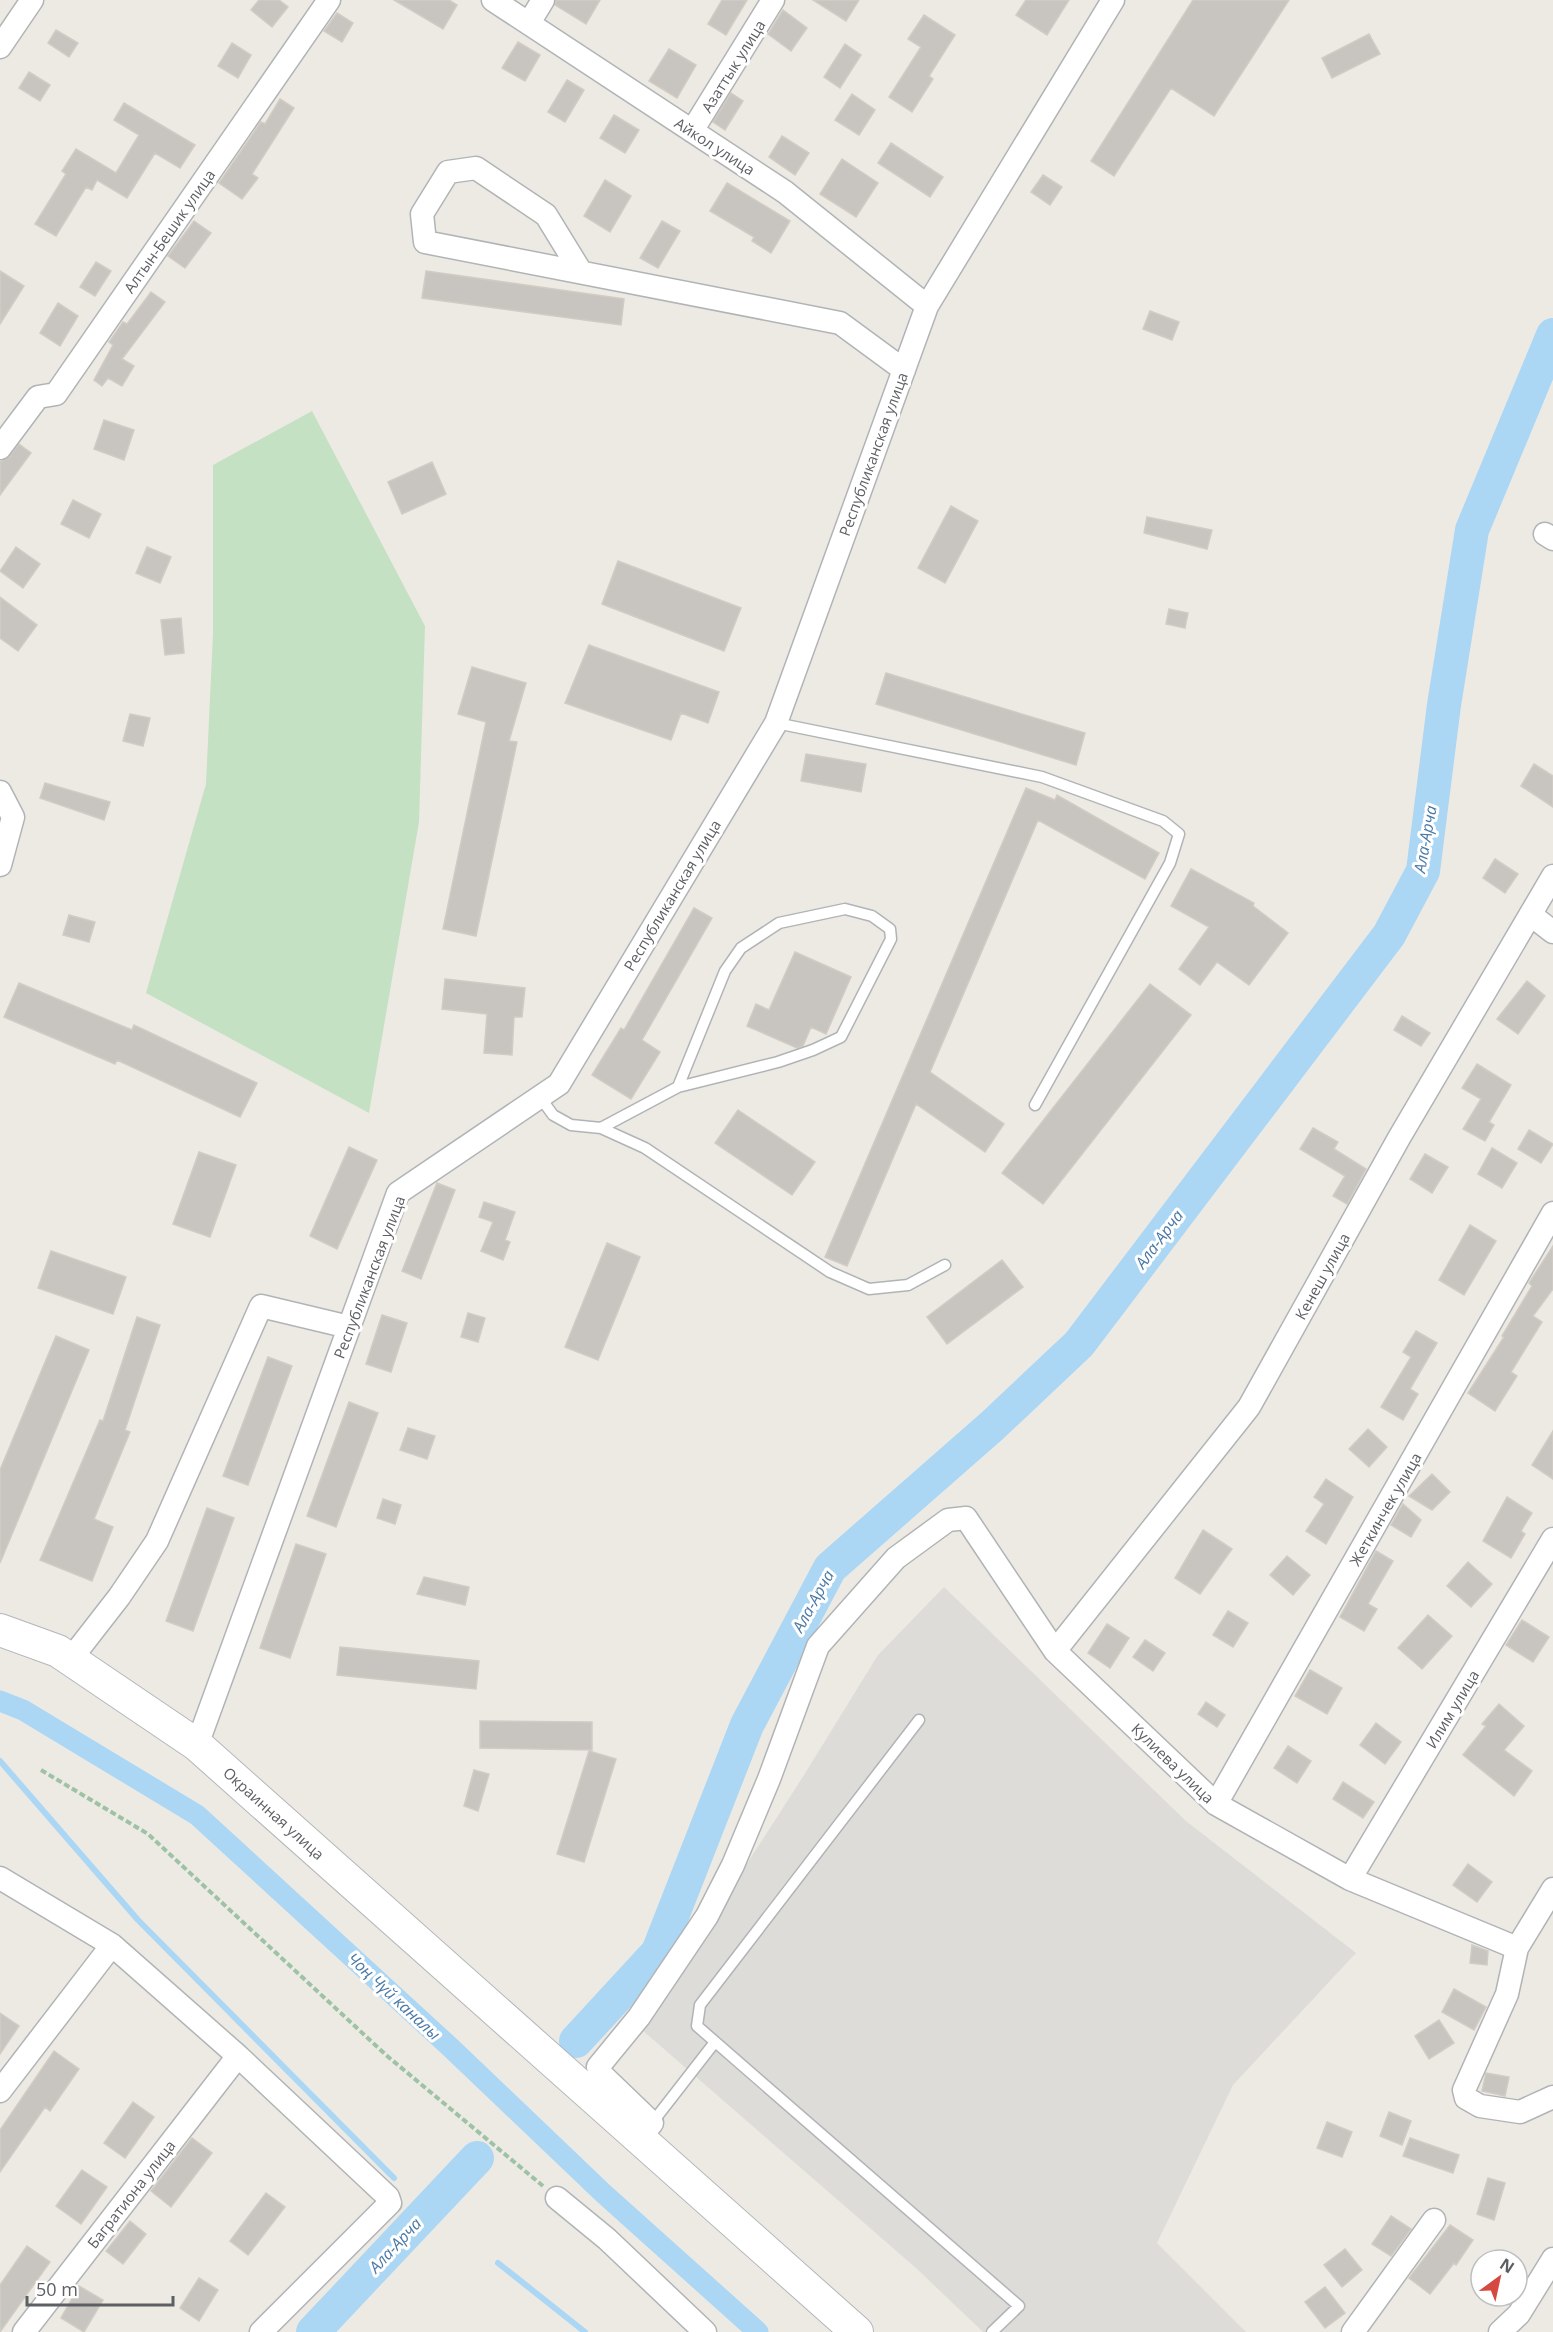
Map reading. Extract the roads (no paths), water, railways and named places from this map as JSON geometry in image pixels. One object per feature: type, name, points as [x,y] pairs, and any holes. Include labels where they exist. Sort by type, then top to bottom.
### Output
[{"type":"street","points":[[0,47],[32,0]]},
{"type":"street","name":"Алтын-Бешик улица","points":[[0,448],[38,397],[56,394],[328,0]]},
{"type":"street","name":"Айкол улица","points":[[493,0],[784,192],[927,306]]},
{"type":"street","points":[[528,23],[543,0]]},
{"type":"street","name":"Азаттык улица","points":[[692,131],[773,0]]},
{"type":"street","name":"Республиканская улица","points":[[197,1744],[398,1193],[559,1084],[776,723],[927,306],[1113,0]]},
{"type":"street","points":[[581,272],[546,215],[476,168],[448,172],[423,214],[425,242],[840,323],[904,370]]},
{"type":"street","points":[[0,792],[13,818],[0,865]]},
{"type":"street","name":"Кенеш улица","points":[[1055,1651],[1250,1407],[1393,1149],[1553,876]]},
{"type":"street","points":[[1531,915],[1553,932]]},
{"type":"street","name":"Жеткинчек улица","points":[[1216,1804],[1553,1213]]},
{"type":"street","points":[[70,1660],[119,1597],[157,1541],[261,1306],[349,1328]]},
{"type":"street","name":"Кулиева улица","points":[[646,2130],[601,2074],[598,2067],[639,2018],[707,1916],[733,1864],[764,1790],[818,1646],[896,1558],[948,1520],[966,1518],[1055,1651],[1216,1804],[1350,1879],[1517,1948]]},
{"type":"street","name":"Илим улица","points":[[1350,1879],[1553,1539]]},
{"type":"street","name":"Окраинная улица","points":[[0,1630],[58,1651],[197,1744],[523,2034],[646,2130],[857,2332]]},
{"type":"street","points":[[0,1878],[112,1945],[238,2056],[388,2197],[390,2203],[261,2332]]},
{"type":"street","points":[[1553,1889],[1517,1948],[1507,1994],[1464,2090],[1466,2098],[1480,2106],[1520,2112],[1553,2097]]},
{"type":"street","points":[[0,2091],[112,1945]]},
{"type":"street","name":"Багратиона улица","points":[[24,2332],[238,2056]]},
{"type":"street","points":[[557,2198],[607,2240],[705,2332]]},
{"type":"street","points":[[1353,2332],[1434,2220]]},
{"type":"street","points":[[1500,2332],[1519,2314],[1553,2259]]},
{"type":"lane","points":[[776,723],[1042,777],[1162,820],[1179,834],[1170,863],[1035,1105]]},
{"type":"lane","points":[[601,1128],[678,1087],[778,1062],[841,1037],[891,939],[890,929],[872,916],[845,909],[778,923],[741,948],[725,971],[678,1087]]},
{"type":"lane","points":[[540,1097],[553,1115],[571,1125],[601,1128],[645,1148],[830,1272],[869,1289],[908,1285],[945,1265]]},
{"type":"lane","points":[[919,1720],[700,2005],[697,2026],[1019,2306],[992,2332]]},
{"type":"lane","points":[[646,2130],[716,2042]]},
{"type":"waterway","name":"Ала-Арча","points":[[576,2041],[658,1952],[747,1725],[830,1568],[992,1426],[1079,1344],[1389,935],[1423,871],[1444,705],[1472,530],[1553,335]]},
{"type":"waterway","name":"Чоң Чүй каналы","points":[[0,1701],[23,1710],[197,1815],[450,2047],[603,2193],[758,2332]]},
{"type":"waterway","points":[[0,1761],[138,1920],[394,2178]]},
{"type":"waterway","name":"Ала-Арча","points":[[313,2332],[477,2158]]},
{"type":"waterway","points":[[498,2263],[585,2332]]}]
